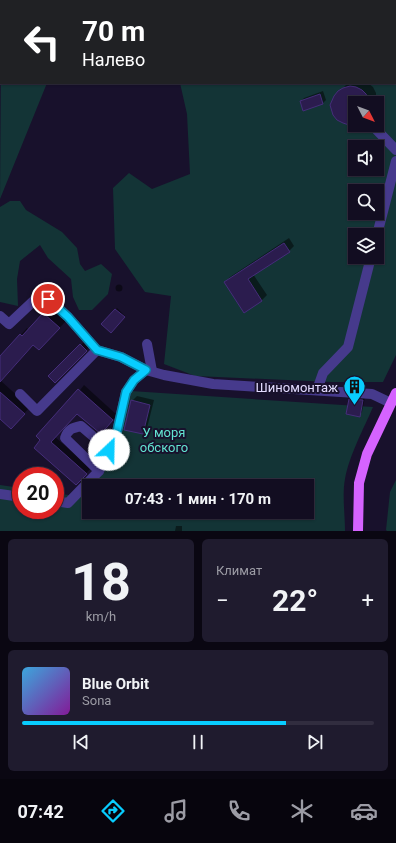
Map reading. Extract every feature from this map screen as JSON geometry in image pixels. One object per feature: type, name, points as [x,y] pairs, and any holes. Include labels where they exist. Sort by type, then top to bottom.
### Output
[{"type":"main road","points":[[358,531],[359,483],[366,454],[396,393]]},
{"type":"lane","points":[[379,132],[396,150]]},
{"type":"lane","points":[[379,228],[396,160]]},
{"type":"lane","points":[[317,390],[323,372],[348,347],[369,264]]},
{"type":"lane","points":[[0,316],[9,324],[42,293],[68,317],[97,350],[121,357],[149,371],[213,384],[372,394],[391,403]]},
{"type":"lane","points":[[147,344],[149,371]]},
{"type":"lane","points":[[20,394],[37,412],[97,350]]},
{"type":"lane","points":[[64,502],[68,503],[99,471],[116,436],[126,392],[134,380],[149,371]]},
{"type":"lane","points":[[99,471],[64,438],[71,428],[81,426],[109,450]]},
{"type":"lane","points":[[0,494],[12,496]]},
{"type":"green space","points":[[1,84],[47,84],[0,199]]},
{"type":"green space","points":[[180,84],[396,84],[396,355],[383,382],[331,382],[195,376],[164,364],[171,296],[145,292],[115,249],[113,188],[129,173],[152,189],[190,174],[187,114]]},
{"type":"green space","points":[[10,201],[20,201],[26,210],[62,232],[77,248],[80,264],[85,271],[101,264],[112,274],[108,294],[92,310],[79,310],[73,297],[71,279],[48,258],[40,245],[20,261],[17,279],[18,306],[0,302],[0,207]]},
{"type":"green space","name":"У моря обского","points":[[131,391],[373,407],[353,452],[347,470],[344,491],[345,531],[0,531],[0,485],[12,487],[12,519],[64,519],[64,494],[82,497],[82,519],[314,519],[314,479],[93,479],[115,441]]},
{"type":"green space","points":[[396,480],[396,531],[387,531],[390,492]]},
{"type":"building","points":[[350,86],[356,87],[362,90],[367,96],[348,96],[348,125],[337,120],[333,115],[330,105],[334,96],[343,88]]},
{"type":"building","points":[[320,94],[323,104],[303,111],[300,101]]},
{"type":"building","points":[[284,243],[290,252],[248,279],[262,301],[244,313],[224,282]]},
{"type":"building","points":[[115,309],[125,317],[111,333],[101,324]]},
{"type":"building","points":[[43,313],[60,328],[39,350],[33,345],[0,382],[0,356],[20,334],[22,336]]},
{"type":"building","points":[[80,344],[87,351],[55,383],[48,376]]},
{"type":"building","points":[[78,389],[113,420],[101,434],[77,414],[51,442],[87,474],[76,485],[64,474],[64,467],[56,467],[34,448],[40,440],[36,436]]},
{"type":"building","points":[[0,392],[25,414],[11,429],[0,419]]},
{"type":"building","name":"Шиномонтаж","points":[[349,399],[363,400],[360,417],[346,414]]},
{"type":"building","points":[[131,400],[150,405],[143,434],[124,430]]},
{"type":"place","name":"Шиномонтаж","points":[[354,406]]},
{"type":"route","points":[[48,299],[68,317],[97,350],[121,357],[146,370],[134,380],[126,392],[116,436],[109,450]]}]
